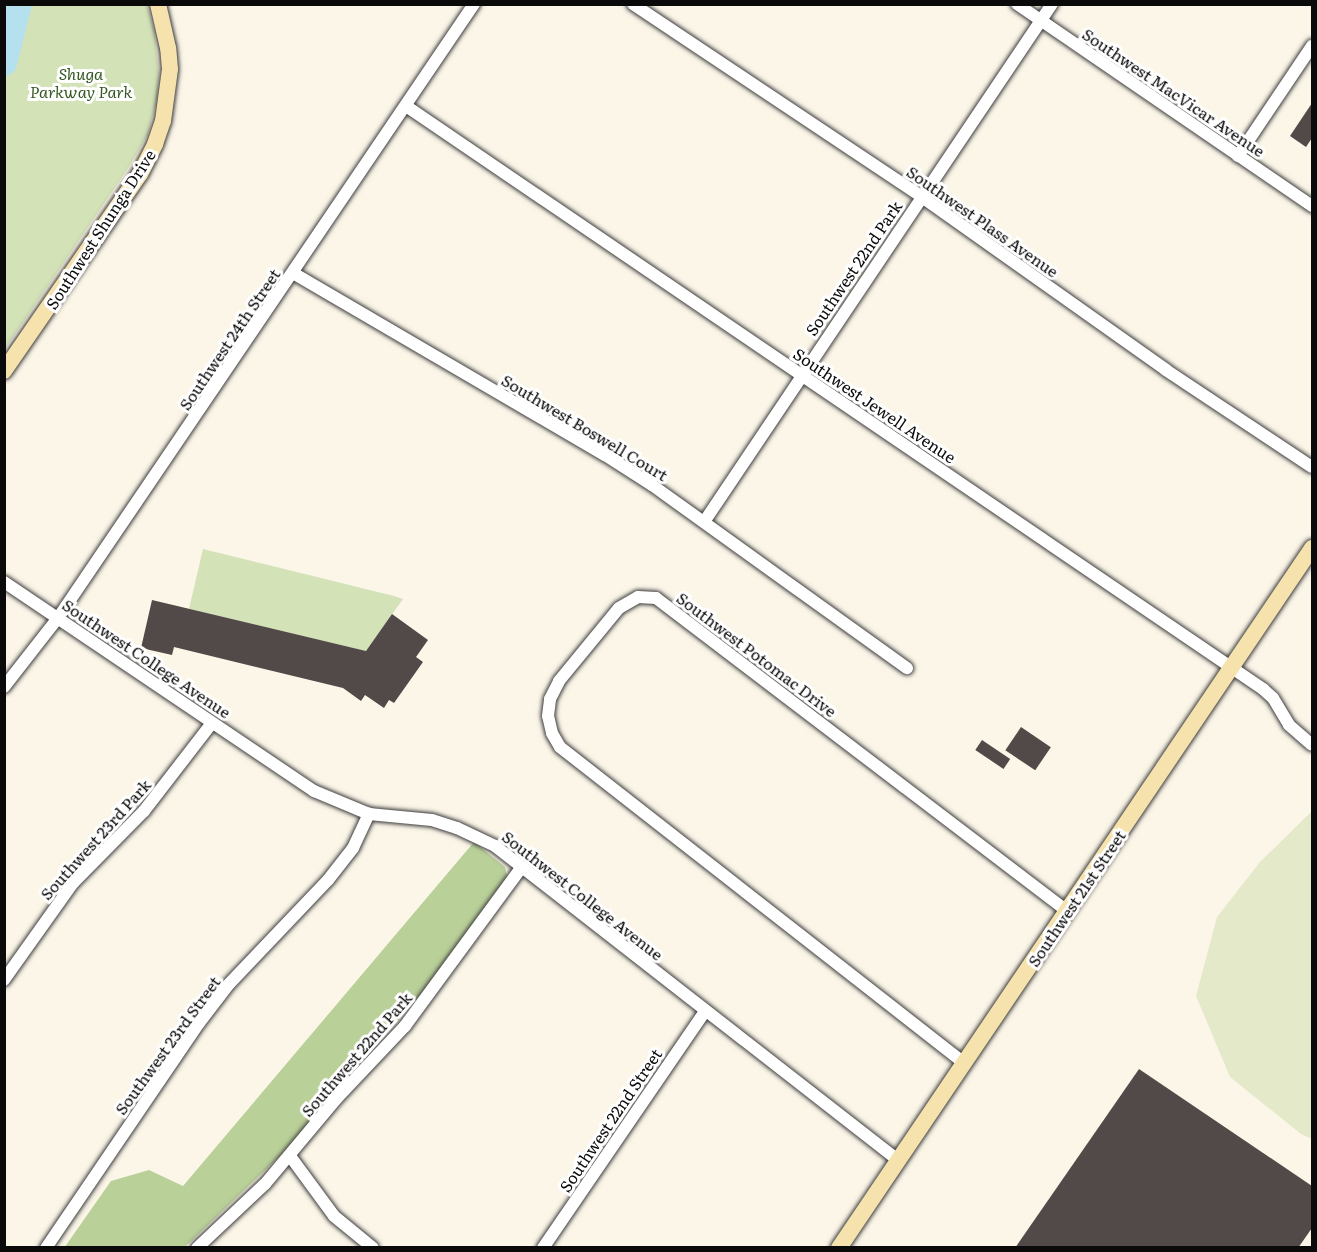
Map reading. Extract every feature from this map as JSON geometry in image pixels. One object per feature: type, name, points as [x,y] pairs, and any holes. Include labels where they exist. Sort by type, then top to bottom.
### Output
[{"type":"main road","name":"Southwest Shunga Drive","points":[[4,371],[140,174],[155,144],[163,121],[170,69],[168,48],[158,4]]},
{"type":"main road","name":"Southwest 21st Street","points":[[839,1248],[1312,548]]},
{"type":"street","name":"Southwest 24th Street","points":[[4,687],[58,618],[474,4]]},
{"type":"street","name":"Southwest Plass Avenue","points":[[633,4],[922,197],[1166,370],[1312,467]]},
{"type":"street","name":"Southwest MacVicar Avenue","points":[[1017,4],[1312,206]]},
{"type":"street","name":"Southwest 22nd Park","points":[[704,522],[801,374],[1052,4]]},
{"type":"street","points":[[1238,156],[1312,46]]},
{"type":"street","name":"Southwest Jewell Avenue","points":[[406,106],[1263,689],[1272,698],[1289,725],[1312,745]]},
{"type":"street","name":"Southwest Boswell Court","points":[[293,273],[605,454],[907,668]]},
{"type":"street","name":"Southwest College Avenue","points":[[4,582],[314,791],[369,814],[432,820],[457,828],[495,846],[899,1161]]},
{"type":"street","name":"Southwest Potomac Drive","points":[[964,1063],[560,747],[552,733],[548,716],[550,699],[559,681],[619,608],[638,597],[656,598],[1067,911]]},
{"type":"street","name":"Southwest 23rd Park","points":[[4,980],[73,883],[144,811],[212,723]]},
{"type":"street","name":"Southwest 23rd Street","points":[[46,1248],[199,1023],[229,984],[328,880],[353,848],[369,814]]},
{"type":"street","name":"Southwest 22nd Park","points":[[197,1248],[265,1184],[338,1098],[405,1026],[522,867]]},
{"type":"street","name":"Southwest 22nd Street","points":[[543,1248],[705,1011]]},
{"type":"street","points":[[290,1156],[334,1216],[373,1248]]},
{"type":"green space","name":"Shuga Parkway Park","points":[[19,5],[147,5],[154,30],[159,72],[157,99],[148,134],[129,167],[5,349],[4,63]]},
{"type":"green space","points":[[203,549],[403,599],[366,651],[189,609]]},
{"type":"green space","points":[[1312,811],[1312,1139],[1301,1134],[1230,1077],[1196,996],[1217,917],[1260,862]]},
{"type":"green space","points":[[474,842],[505,867],[507,877],[499,891],[420,995],[289,1147],[185,1247],[64,1248],[111,1181],[149,1170],[183,1186]]},
{"type":"building","points":[[1312,103],[1312,138],[1306,147],[1290,136]]},
{"type":"building","points":[[152,600],[366,651],[392,614],[428,640],[416,657],[423,662],[394,703],[389,700],[384,708],[365,695],[361,701],[343,688],[174,647],[172,655],[141,648]]},
{"type":"building","points":[[1021,727],[1051,747],[1035,770],[1005,750]]},
{"type":"building","points":[[982,740],[1010,759],[1003,769],[975,750]]},
{"type":"building","points":[[1139,1069],[1312,1186],[1312,1228],[1298,1248],[1015,1248]]},
{"type":"waterway","points":[[4,63],[19,4]]}]
